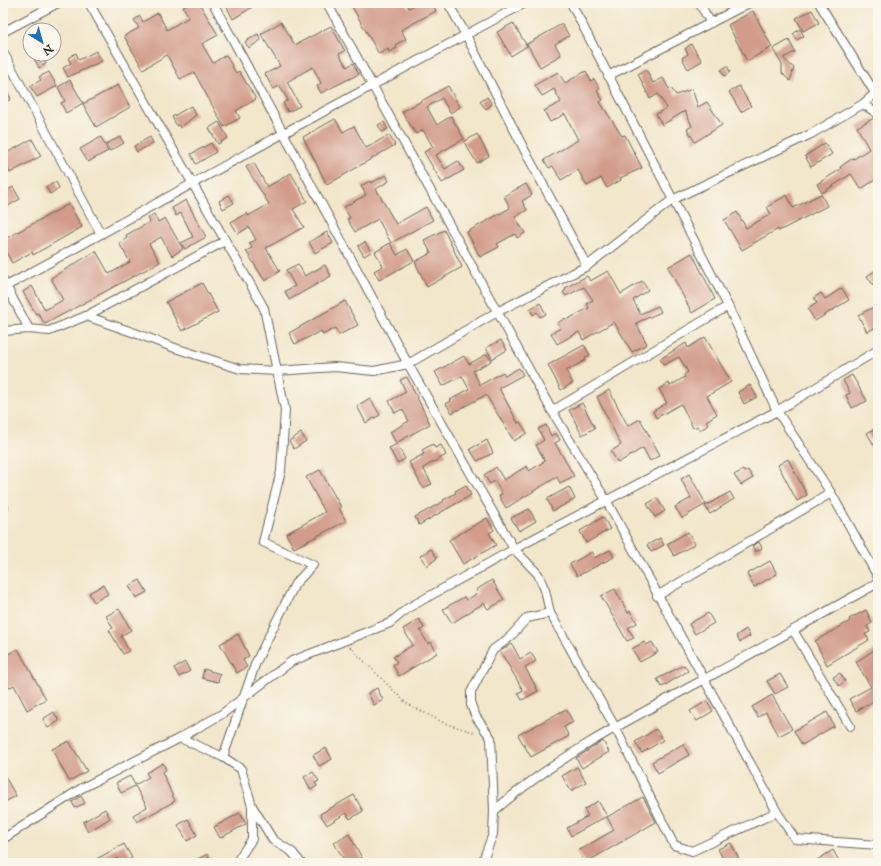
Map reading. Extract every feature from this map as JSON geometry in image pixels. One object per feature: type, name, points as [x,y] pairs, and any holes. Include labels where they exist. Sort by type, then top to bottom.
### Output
[{"type":"street","points":[[3,32],[58,3]]},
{"type":"street","points":[[89,3],[264,308],[285,410],[281,471],[263,542],[313,565],[295,584],[256,662],[246,695],[228,739],[223,757]]},
{"type":"street","points":[[213,3],[408,364],[514,549],[538,574],[545,590],[550,613],[615,727],[674,845],[692,851],[777,812]]},
{"type":"street","points":[[327,3],[552,411],[606,500],[657,596],[705,679],[777,812],[796,839],[878,845]]},
{"type":"street","points":[[448,3],[466,35],[526,154],[587,266]]},
{"type":"street","points":[[29,329],[4,285],[101,234],[284,132],[525,3]]},
{"type":"street","points":[[570,3],[728,306],[777,411],[831,493],[878,577]]},
{"type":"street","points":[[699,3],[711,23]]},
{"type":"street","points":[[608,76],[749,3]]},
{"type":"street","points":[[86,316],[135,332],[175,348],[240,369],[277,371],[335,367],[374,371],[408,364],[497,312],[587,266],[672,200],[812,134],[863,104],[876,92],[819,3]]},
{"type":"street","points":[[3,52],[101,234]]},
{"type":"street","points":[[863,104],[878,114]]},
{"type":"street","points":[[3,331],[29,329],[49,331],[86,316],[225,241]]},
{"type":"street","points":[[552,411],[728,306]]},
{"type":"street","points":[[3,839],[82,788],[180,738],[222,714],[292,661],[390,623],[408,608],[514,549],[777,411],[878,350]]},
{"type":"street","points":[[657,596],[831,493]]},
{"type":"street","points":[[494,811],[522,786],[549,767],[615,727],[878,583]]},
{"type":"street","points":[[482,863],[493,834],[494,811],[491,738],[476,717],[471,705],[471,692],[478,676],[493,650],[510,637],[528,618],[550,613]]},
{"type":"street","points":[[793,630],[850,726]]},
{"type":"street","points":[[180,738],[223,757],[241,769],[252,806],[273,840],[292,852],[301,863]]},
{"type":"street","points":[[236,863],[252,839],[252,806]]},
{"type":"path","points":[[345,641],[355,653],[406,703],[444,723],[491,738]]},
{"type":"building","points":[[190,3],[199,3],[218,35],[202,44],[213,63],[226,55],[236,73],[239,71],[256,99],[236,111],[240,118],[224,127],[194,72],[180,79],[167,55],[143,69],[124,36],[139,28],[134,20],[140,16],[143,22],[158,13],[167,30],[189,17],[183,7]]},
{"type":"building","points":[[225,3],[259,3],[233,19]]},
{"type":"building","points":[[350,3],[406,3],[409,8],[417,3],[428,3],[430,6],[433,5],[436,11],[401,30],[406,39],[395,45],[397,48],[389,52],[388,49],[379,54]]},
{"type":"building","points":[[812,10],[819,23],[803,31],[796,18]]},
{"type":"building","points":[[753,11],[772,47],[747,61],[728,25]]},
{"type":"building","points":[[281,22],[295,45],[331,26],[345,51],[339,54],[347,67],[353,63],[359,74],[321,93],[317,86],[321,83],[313,67],[287,82],[300,106],[288,112],[283,103],[288,100],[280,86],[273,89],[265,74],[280,66],[261,34]]},
{"type":"building","points":[[513,23],[527,46],[511,56],[497,32]]},
{"type":"building","points":[[562,24],[569,36],[555,44],[561,55],[540,67],[527,44]]},
{"type":"building","points":[[800,29],[804,36],[797,40],[793,34]]},
{"type":"building","points":[[258,34],[261,40],[249,48],[245,42]]},
{"type":"building","points":[[789,40],[795,52],[783,58],[794,68],[790,81],[782,73],[782,65],[773,49]]},
{"type":"building","points":[[691,44],[702,61],[688,69],[682,58],[688,54],[685,49]]},
{"type":"building","points":[[96,51],[102,61],[68,77],[63,68],[71,63],[68,58],[76,53],[79,60]]},
{"type":"building","points":[[36,62],[45,62],[46,64],[39,68]]},
{"type":"building","points":[[727,66],[730,72],[724,76],[721,70]]},
{"type":"building","points":[[646,70],[653,83],[663,78],[669,89],[671,88],[676,95],[692,89],[698,107],[707,102],[722,125],[695,142],[687,129],[692,126],[685,111],[662,125],[656,114],[667,108],[658,94],[650,99],[638,74]]},
{"type":"building","points":[[586,71],[591,81],[594,79],[600,89],[597,91],[603,100],[600,102],[622,136],[625,135],[642,168],[620,178],[621,180],[607,188],[601,178],[587,186],[578,170],[561,180],[553,166],[549,168],[544,160],[578,140],[565,114],[550,122],[544,111],[561,102],[554,89],[542,96],[535,85],[558,72],[565,83]]},
{"type":"building","points":[[49,72],[57,86],[37,97],[30,86],[41,80],[39,77]]},
{"type":"building","points":[[70,80],[83,103],[66,113],[61,103],[65,101],[58,87]]},
{"type":"building","points":[[3,84],[11,99],[3,104]]},
{"type":"building","points":[[118,85],[130,107],[96,127],[83,104]]},
{"type":"building","points":[[448,86],[460,107],[450,113],[442,98],[427,107],[437,125],[451,116],[464,139],[436,155],[445,169],[458,161],[464,170],[442,183],[424,152],[433,147],[423,130],[416,134],[402,112]]},
{"type":"building","points":[[739,86],[751,106],[741,112],[729,92]]},
{"type":"building","points":[[487,97],[492,104],[486,109],[480,102]]},
{"type":"building","points":[[191,106],[196,115],[180,128],[179,125],[177,126],[172,117]]},
{"type":"building","points":[[874,118],[878,125],[878,178],[861,189],[851,174],[822,193],[817,184],[841,169],[840,167],[853,158],[854,159],[869,149],[857,127]]},
{"type":"building","points":[[335,119],[343,132],[354,126],[366,148],[389,135],[395,145],[327,185],[303,137]]},
{"type":"building","points":[[219,122],[228,138],[218,144],[209,128]]},
{"type":"building","points":[[384,122],[388,129],[382,132],[378,125]]},
{"type":"building","points":[[477,134],[489,156],[477,163],[464,142]]},
{"type":"building","points":[[101,137],[108,151],[88,162],[80,149]]},
{"type":"building","points":[[120,137],[124,143],[110,151],[106,144]]},
{"type":"building","points":[[150,137],[153,143],[137,152],[134,146]]},
{"type":"building","points":[[32,139],[41,156],[10,173],[3,159],[3,155]]},
{"type":"building","points":[[211,143],[216,152],[196,164],[191,154]]},
{"type":"building","points":[[825,143],[832,154],[811,167],[805,156]]},
{"type":"building","points":[[254,163],[267,187],[291,173],[307,201],[293,209],[304,227],[266,248],[280,271],[265,281],[246,251],[252,248],[249,243],[256,240],[249,227],[238,234],[231,222],[247,213],[248,216],[269,204],[246,167]]},
{"type":"building","points":[[386,175],[389,181],[376,189],[396,224],[426,207],[433,220],[391,243],[378,219],[355,232],[347,219],[350,218],[344,207],[366,195],[361,186],[370,181],[371,183]]},
{"type":"building","points":[[56,182],[59,188],[50,194],[46,187]]},
{"type":"building","points":[[526,184],[532,195],[522,201],[527,210],[515,217],[525,233],[517,238],[515,234],[497,244],[499,247],[480,257],[467,232],[510,208],[504,196]]},
{"type":"building","points":[[13,187],[20,199],[3,209],[3,193]]},
{"type":"building","points":[[821,194],[827,206],[779,231],[778,229],[742,250],[724,220],[737,212],[746,228],[771,214],[767,207],[787,195],[793,208]]},
{"type":"building","points":[[229,195],[234,203],[223,209],[219,201]]},
{"type":"building","points":[[186,200],[206,237],[185,249],[181,243],[193,237],[181,213],[176,216],[172,208]]},
{"type":"building","points":[[69,204],[82,227],[33,255],[32,252],[12,263],[3,246],[3,240]]},
{"type":"building","points":[[154,214],[158,222],[165,218],[183,249],[172,256],[161,237],[149,244],[160,262],[45,324],[38,313],[36,314],[23,292],[32,286],[45,310],[63,300],[51,278],[96,251],[109,274],[130,262],[119,243],[127,238],[126,235],[150,222],[148,218]]},
{"type":"building","points":[[444,230],[462,267],[427,287],[415,262],[431,253],[424,240]]},
{"type":"building","points":[[327,232],[333,243],[315,253],[309,242]]},
{"type":"building","points":[[365,242],[371,252],[364,256],[358,246]]},
{"type":"building","points":[[390,243],[397,255],[407,249],[414,261],[379,280],[374,271],[383,266],[375,252]]},
{"type":"building","points":[[692,253],[715,299],[692,313],[668,267]]},
{"type":"building","points":[[298,264],[305,276],[325,265],[331,276],[289,300],[285,291],[295,286],[286,270]]},
{"type":"building","points":[[878,269],[878,292],[867,276]]},
{"type":"building","points":[[608,271],[621,294],[642,281],[648,290],[633,300],[640,314],[658,306],[661,312],[636,323],[647,344],[632,352],[614,322],[583,340],[579,332],[557,344],[551,333],[561,328],[558,323],[565,318],[566,320],[589,308],[587,303],[593,300],[584,287],[566,296],[563,292],[566,290],[565,288],[587,276],[590,281]]},
{"type":"building","points":[[202,283],[218,312],[182,331],[166,302]]},
{"type":"building","points":[[842,288],[849,300],[815,321],[808,309],[817,303],[814,298],[821,293],[825,299]]},
{"type":"building","points":[[345,301],[358,325],[339,335],[335,328],[323,335],[321,331],[295,344],[289,333]]},
{"type":"building","points":[[540,303],[546,314],[540,317],[537,312],[533,315],[530,309]]},
{"type":"building","points":[[878,305],[878,326],[867,332],[858,315]]},
{"type":"building","points":[[705,337],[731,382],[707,396],[717,414],[706,421],[709,425],[700,430],[698,426],[693,428],[681,404],[656,418],[653,411],[667,403],[659,389],[669,383],[670,386],[685,377],[684,375],[688,372],[679,357],[664,365],[660,359],[686,343],[688,348]]},
{"type":"building","points":[[501,340],[507,350],[492,359],[486,348]]},
{"type":"building","points":[[584,345],[590,355],[585,358],[586,360],[566,371],[573,383],[561,390],[548,365]]},
{"type":"building","points":[[487,354],[491,361],[473,371],[480,385],[503,372],[505,376],[519,368],[523,375],[499,388],[518,423],[520,422],[527,433],[514,441],[486,395],[452,413],[446,404],[469,389],[462,376],[443,386],[435,372],[464,356],[469,364]]},
{"type":"building","points":[[852,375],[867,401],[852,408],[846,395],[850,393],[843,380]]},
{"type":"building","points":[[407,377],[430,424],[396,443],[390,432],[409,421],[402,409],[395,413],[389,401],[406,392],[400,380]]},
{"type":"building","points":[[750,385],[757,397],[744,404],[738,392]]},
{"type":"building","points":[[609,390],[628,426],[640,419],[660,455],[650,461],[643,448],[618,463],[611,451],[621,445],[597,397]]},
{"type":"building","points":[[370,398],[380,415],[366,423],[357,406]]},
{"type":"building","points":[[582,403],[595,428],[582,435],[569,410]]},
{"type":"building","points":[[546,425],[551,436],[556,433],[560,440],[555,443],[574,476],[560,483],[557,477],[506,508],[499,496],[502,494],[495,481],[490,484],[484,475],[496,467],[504,480],[527,466],[529,471],[545,461],[536,445],[544,440],[538,429]]},
{"type":"building","points":[[878,427],[878,452],[867,433]]},
{"type":"building","points":[[301,433],[306,441],[294,449],[289,441]]},
{"type":"building","points":[[487,440],[493,453],[477,461],[470,449]]},
{"type":"building","points":[[397,444],[405,459],[397,463],[389,448]]},
{"type":"building","points":[[433,444],[435,448],[441,445],[446,455],[423,468],[432,484],[423,488],[409,462],[424,454],[422,450]]},
{"type":"building","points":[[788,459],[807,495],[797,501],[778,465]]},
{"type":"building","points":[[320,470],[341,507],[339,508],[346,521],[294,548],[286,534],[325,512],[306,477]]},
{"type":"building","points":[[743,470],[744,472],[748,470],[753,478],[741,485],[734,475]]},
{"type":"building","points":[[689,474],[706,504],[682,518],[675,507],[691,498],[681,479]]},
{"type":"building","points":[[466,485],[471,495],[419,525],[415,517],[444,501],[443,500],[456,493],[455,491]]},
{"type":"building","points":[[569,487],[575,499],[553,511],[547,499]]},
{"type":"building","points":[[730,492],[734,499],[710,514],[705,506]]},
{"type":"building","points":[[657,498],[665,511],[655,517],[647,504]]},
{"type":"building","points":[[529,509],[536,521],[519,531],[511,518]]},
{"type":"building","points":[[603,517],[610,529],[586,543],[580,531]]},
{"type":"building","points":[[487,518],[494,530],[489,533],[496,545],[463,564],[449,540]]},
{"type":"building","points":[[688,532],[695,544],[674,556],[667,544]]},
{"type":"building","points":[[660,538],[664,545],[651,552],[647,545]]},
{"type":"building","points":[[759,542],[762,548],[756,552],[752,546]]},
{"type":"building","points":[[431,549],[437,558],[427,566],[420,556]]},
{"type":"building","points":[[610,550],[614,557],[577,576],[570,564],[592,552],[594,558]]},
{"type":"building","points":[[770,561],[777,574],[754,587],[747,574]]},
{"type":"building","points":[[140,580],[147,592],[136,598],[129,586]]},
{"type":"building","points":[[492,580],[504,600],[488,609],[484,603],[452,623],[443,609],[464,597],[466,600],[478,593],[476,590]]},
{"type":"building","points":[[103,585],[108,594],[94,602],[89,593]]},
{"type":"building","points":[[615,589],[628,613],[630,611],[637,623],[628,628],[634,638],[627,641],[601,596]]},
{"type":"building","points":[[119,609],[131,630],[121,636],[129,651],[123,654],[109,630],[113,628],[106,616]]},
{"type":"building","points":[[866,610],[872,623],[867,626],[870,632],[865,634],[869,640],[827,665],[815,641]]},
{"type":"building","points":[[708,613],[714,623],[695,634],[689,624]]},
{"type":"building","points":[[419,619],[424,628],[420,630],[428,644],[431,642],[437,653],[399,676],[393,665],[397,662],[393,657],[413,645],[403,629]]},
{"type":"building","points":[[746,629],[750,636],[740,642],[736,636]]},
{"type":"building","points":[[238,634],[249,656],[243,660],[247,667],[237,673],[220,644]]},
{"type":"building","points":[[644,642],[646,645],[652,642],[658,652],[640,662],[632,649]]},
{"type":"building","points":[[512,644],[520,659],[531,653],[536,661],[525,667],[538,691],[522,700],[518,693],[523,690],[500,651]]},
{"type":"building","points":[[18,649],[46,699],[27,710],[14,685],[3,691],[3,662],[6,660],[4,656]]},
{"type":"building","points":[[874,650],[878,656],[878,699],[856,711],[849,699],[871,687],[856,662]]},
{"type":"building","points":[[185,662],[190,671],[179,677],[174,668]]},
{"type":"building","points":[[684,665],[688,671],[662,687],[657,679]]},
{"type":"building","points":[[204,669],[220,674],[218,682],[202,678]]},
{"type":"building","points":[[840,673],[845,681],[839,686],[833,677]]},
{"type":"building","points":[[780,674],[788,687],[775,694],[767,681]]},
{"type":"building","points":[[377,688],[383,700],[374,705],[368,693]]},
{"type":"building","points":[[772,695],[792,729],[779,736],[766,712],[758,717],[752,707]]},
{"type":"building","points":[[707,701],[713,711],[697,721],[690,711]]},
{"type":"building","points":[[566,709],[573,722],[564,727],[569,736],[531,757],[518,735]]},
{"type":"building","points":[[54,712],[59,721],[48,728],[43,719]]},
{"type":"building","points":[[827,712],[834,726],[802,745],[794,731]]},
{"type":"building","points":[[656,729],[663,740],[642,753],[635,742]]},
{"type":"building","points":[[69,741],[87,771],[69,781],[52,749]]},
{"type":"building","points":[[603,741],[609,752],[582,768],[576,758]]},
{"type":"building","points":[[683,744],[689,755],[658,773],[652,762]]},
{"type":"building","points":[[326,748],[332,759],[319,766],[313,755]]},
{"type":"building","points":[[163,763],[166,770],[162,772],[175,801],[137,822],[133,815],[147,807],[135,786],[121,793],[116,783],[130,776],[135,785],[149,777],[146,773]]},
{"type":"building","points":[[577,767],[586,782],[571,791],[562,776]]},
{"type":"building","points":[[313,772],[319,781],[315,783],[317,786],[311,790],[304,777]]},
{"type":"building","points":[[3,773],[16,796],[3,803]]},
{"type":"building","points":[[354,795],[363,811],[350,819],[346,813],[327,825],[320,814]]},
{"type":"building","points":[[81,796],[85,803],[75,808],[72,802]]},
{"type":"building","points":[[643,797],[656,822],[585,863],[578,851],[614,830],[607,817]]},
{"type":"building","points":[[598,801],[607,816],[571,836],[567,828],[588,816],[584,810]]},
{"type":"building","points":[[105,809],[110,818],[88,832],[83,822]]},
{"type":"building","points":[[240,813],[246,824],[220,838],[214,827]]},
{"type":"building","points":[[188,819],[197,835],[187,841],[178,825]]},
{"type":"building","points":[[349,834],[362,858],[354,863],[346,863],[334,843]]},
{"type":"building","points":[[731,843],[741,863],[725,863],[718,849]]},
{"type":"building","points":[[124,844],[132,858],[124,863],[120,863],[117,858],[108,863],[89,863]]},
{"type":"building","points":[[833,850],[840,863],[812,863]]},
{"type":"building","points":[[207,854],[212,863],[191,863]]}]
